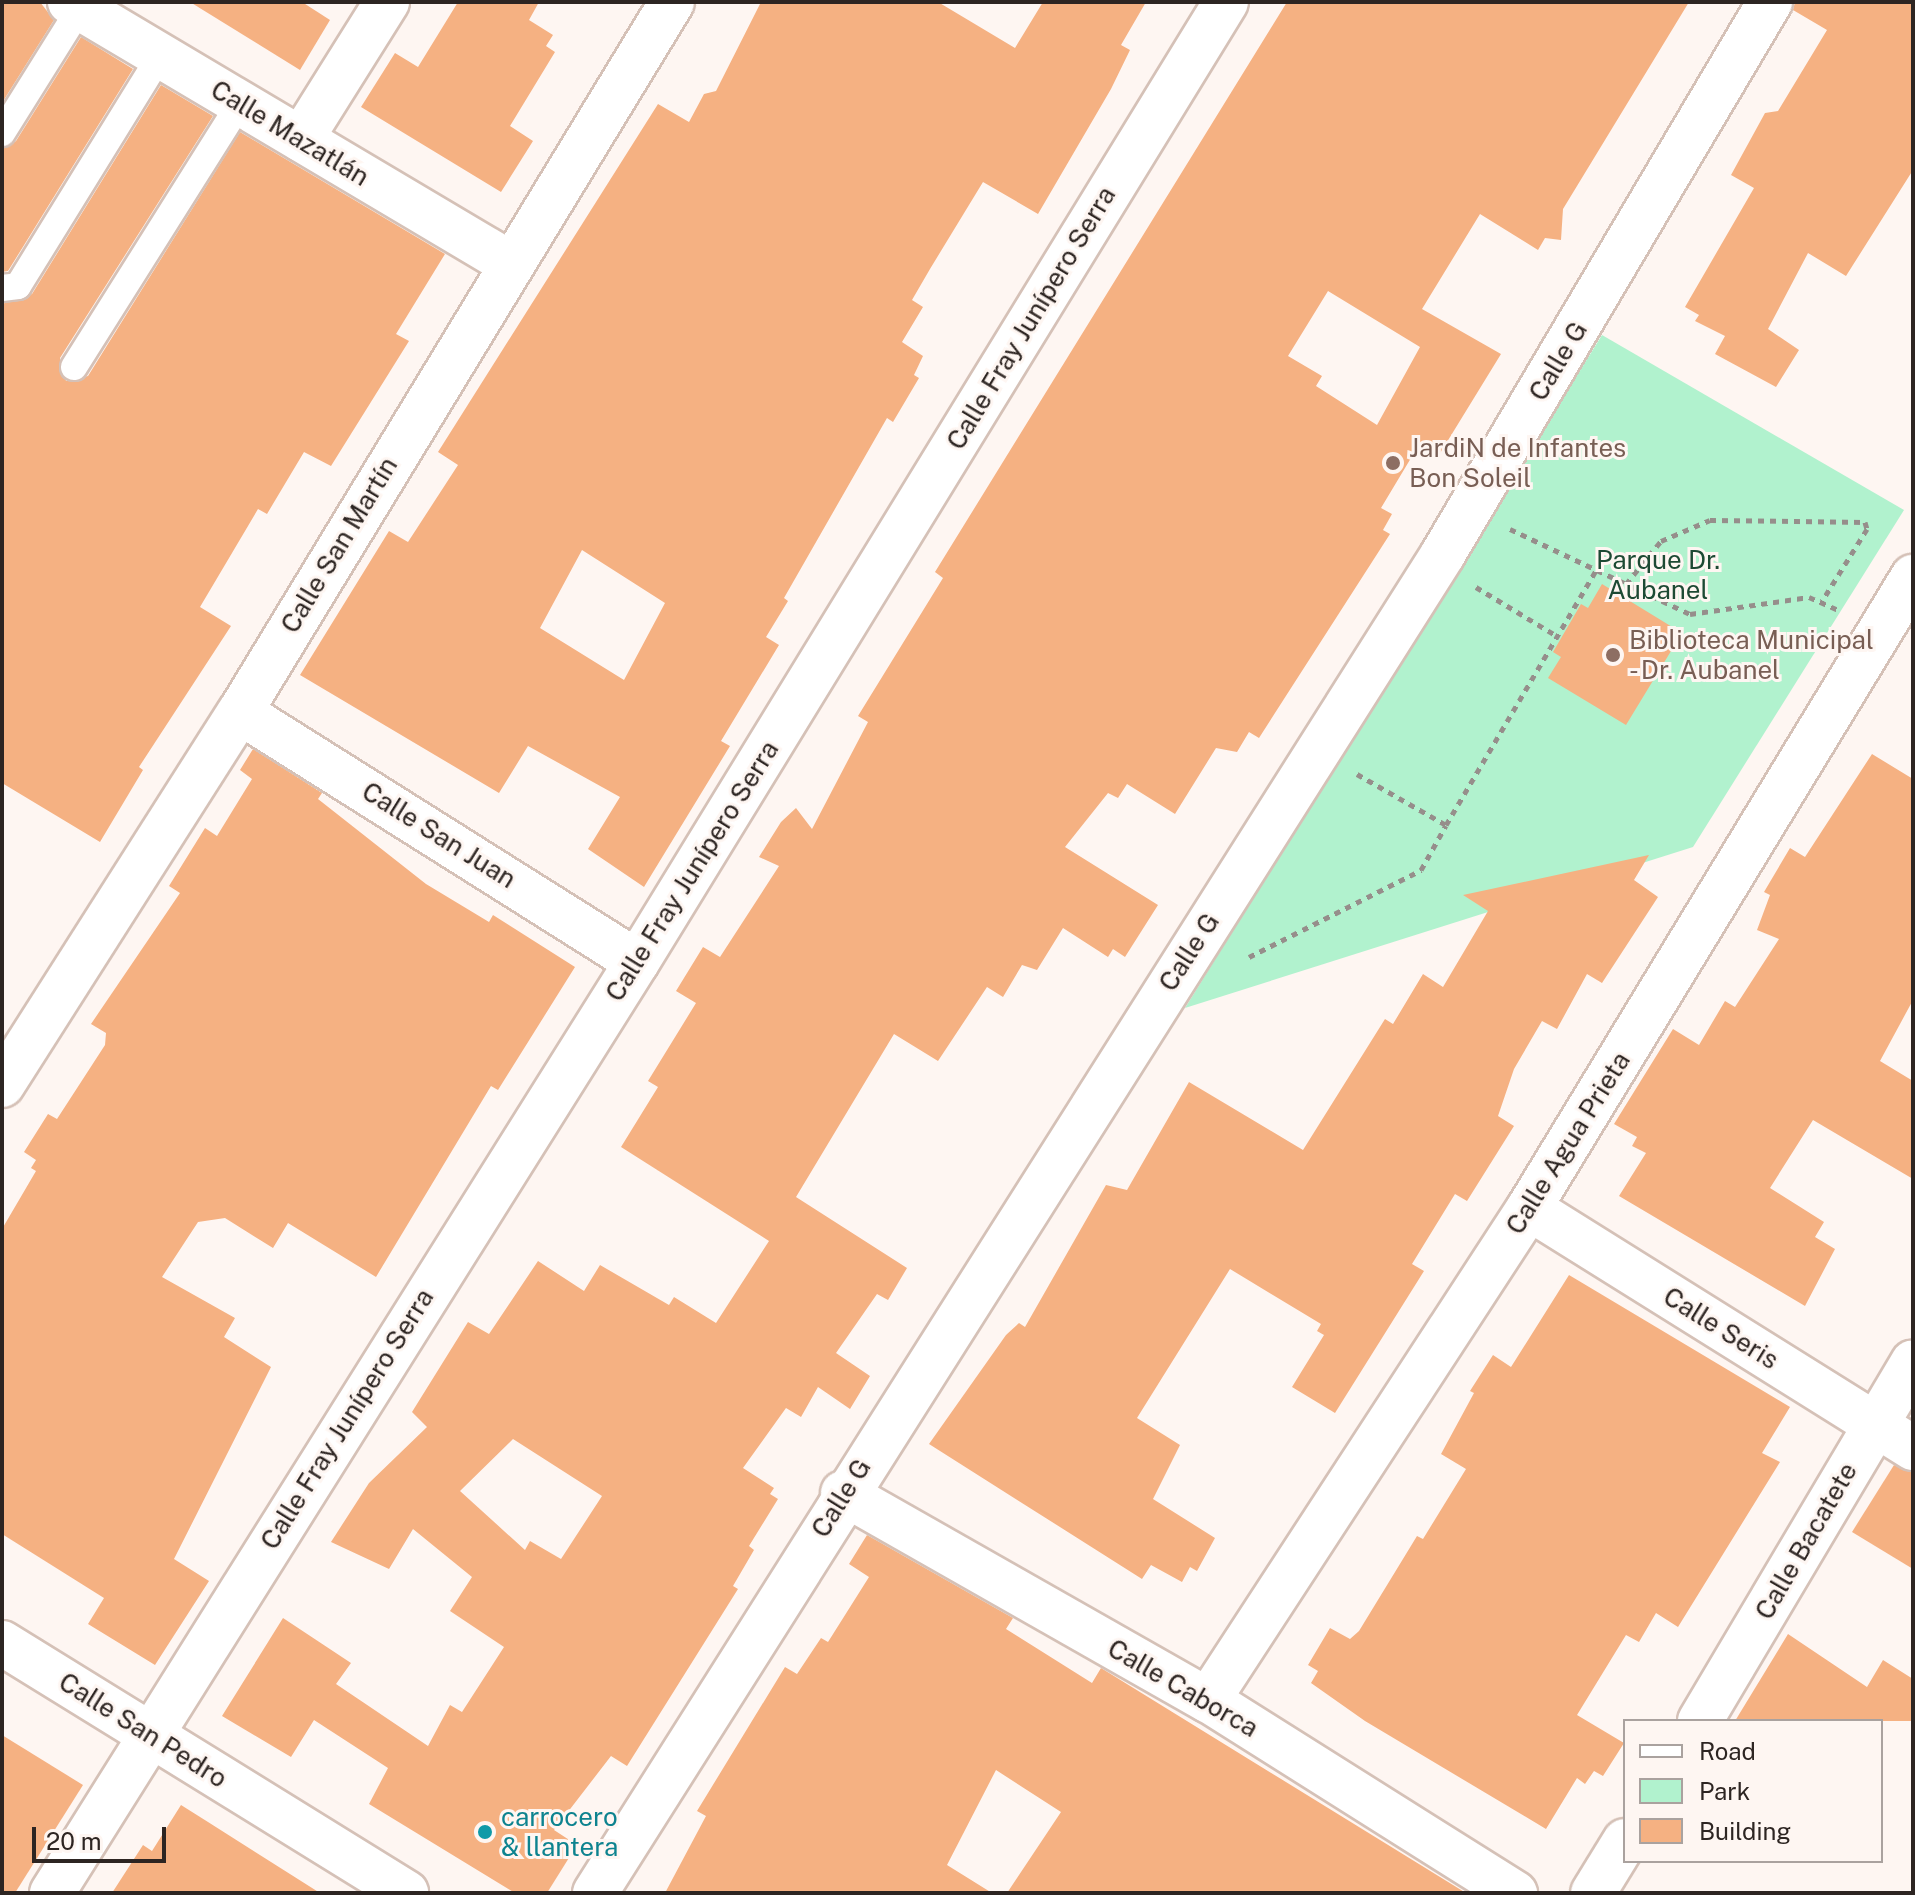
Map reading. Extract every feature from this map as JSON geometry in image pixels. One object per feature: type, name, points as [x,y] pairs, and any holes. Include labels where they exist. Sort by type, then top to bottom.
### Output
[{"type":"street","points":[[301,139],[387,2]]},
{"type":"street","name":"Calle San Martín","points":[[2,1085],[240,712],[672,2]]},
{"type":"street","name":"Calle Fray Junípero Serra","points":[[52,1893],[149,1734],[637,962],[1226,2]]},
{"type":"street","name":"Calle G","points":[[595,1893],[843,1493],[1469,510],[1770,2]]},
{"type":"street","name":"Calle Mazatlán","points":[[75,5],[511,264]]},
{"type":"street","name":"Calle Agua Prieta","points":[[1208,1700],[1529,1208],[1913,577]]},
{"type":"street","name":"Calle San Juan","points":[[240,712],[637,962]]},
{"type":"street","name":"Calle Seris","points":[[1529,1208],[1913,1448]]},
{"type":"street","name":"Calle Bacatete","points":[[1701,1719],[1874,1423],[1913,1362]]},
{"type":"street","name":"Calle Caborca","points":[[843,1493],[1208,1700],[1515,1893]]},
{"type":"street","name":"Calle San Pedro","points":[[2,1643],[406,1893]]},
{"type":"street","points":[[1593,1893],[1623,1844]]},
{"type":"lane","points":[[2,133],[75,5]]},
{"type":"lane","points":[[2,288],[18,286],[160,56]]},
{"type":"lane","points":[[74,367],[240,103]]},
{"type":"path","points":[[1469,510],[1690,614],[1800,597],[1822,601],[1879,632]]},
{"type":"path","points":[[1626,584],[1661,541],[1710,520],[1865,522],[1867,529],[1822,601]]},
{"type":"path","points":[[1504,541],[1511,529]]},
{"type":"path","points":[[1249,957],[1421,870],[1596,570]]},
{"type":"path","points":[[1483,575],[1475,586],[1557,636]]},
{"type":"path","points":[[1347,769],[1446,825]]},
{"type":"green space","name":"Parque Dr. Aubanel","points":[[1602,335],[1904,510],[1693,847],[1185,1008]]},
{"type":"building","points":[[2,2],[40,2],[54,20],[2,103]]},
{"type":"building","points":[[190,2],[302,2],[330,20],[300,70]]},
{"type":"building","points":[[458,2],[539,2],[529,20],[553,35],[546,46],[555,52],[510,126],[533,141],[501,192],[361,107],[395,53],[418,67]]},
{"type":"building","points":[[761,2],[938,2],[1015,48],[1043,2],[1146,2],[1121,45],[1130,50],[1111,89],[1038,214],[983,182],[912,300],[923,307],[902,342],[923,356],[914,375],[919,378],[893,422],[887,418],[784,598],[788,601],[766,637],[779,645],[721,741],[730,746],[644,887],[588,849],[620,797],[528,746],[499,793],[300,675],[389,531],[408,542],[458,465],[438,452],[658,104],[689,122],[704,94],[716,91]],"holes":[[[582,550],[665,603],[624,680],[540,628]]]},
{"type":"building","points":[[1287,2],[1689,2],[1563,209],[1561,240],[1545,238],[1538,250],[1480,214],[1422,309],[1501,354],[1439,455],[1420,443],[1381,508],[1392,514],[1383,530],[1390,534],[1259,738],[1249,732],[1237,752],[1216,748],[1175,814],[1127,784],[1118,798],[1108,793],[1065,847],[1158,905],[1125,957],[1113,949],[1108,957],[1063,928],[1037,970],[1022,965],[1003,997],[987,987],[938,1061],[894,1034],[796,1197],[907,1268],[888,1300],[877,1294],[836,1353],[870,1376],[850,1409],[818,1387],[801,1417],[786,1408],[743,1468],[774,1488],[770,1494],[778,1499],[749,1546],[754,1550],[733,1586],[738,1589],[627,1766],[611,1756],[554,1830],[577,1845],[547,1893],[515,1893],[369,1804],[388,1768],[314,1720],[291,1757],[222,1716],[283,1618],[351,1663],[336,1684],[428,1746],[450,1705],[462,1712],[504,1647],[450,1611],[472,1577],[413,1529],[389,1569],[331,1542],[369,1483],[427,1427],[412,1412],[468,1322],[489,1334],[538,1261],[584,1291],[600,1265],[669,1305],[674,1297],[716,1323],[769,1241],[621,1147],[658,1087],[648,1081],[696,1003],[676,991],[703,947],[720,957],[779,866],[759,857],[781,822],[796,808],[812,829],[868,722],[858,716],[943,578],[935,572]],"holes":[[[1328,291],[1420,347],[1377,425],[1316,386],[1322,376],[1288,356]],[[513,1439],[602,1496],[561,1559],[530,1541],[525,1550],[460,1491]]]},
{"type":"building","points":[[1795,2],[1913,2],[1913,170],[1846,276],[1808,253],[1768,329],[1799,350],[1776,387],[1715,354],[1725,336],[1695,321],[1699,315],[1685,307],[1754,188],[1731,175],[1765,113],[1778,111],[1827,30],[1793,10]]},
{"type":"building","points":[[81,37],[133,69],[8,271],[2,272],[2,149],[16,141]]},
{"type":"building","points":[[161,85],[213,116],[60,358],[66,381],[88,376],[240,132],[445,254],[396,334],[409,341],[331,466],[304,452],[267,514],[258,509],[200,607],[231,626],[139,767],[143,770],[100,842],[2,783],[2,304],[32,294]]},
{"type":"building","name":"Biblioteca Municipal - Dr. Aubanel","points":[[1602,584],[1682,633],[1626,725],[1548,678],[1561,657],[1553,652],[1581,604],[1588,608]]},
{"type":"building","points":[[253,749],[322,793],[318,799],[426,884],[489,922],[493,915],[575,967],[498,1090],[491,1086],[376,1277],[288,1223],[273,1248],[225,1218],[198,1222],[162,1277],[235,1318],[224,1337],[271,1367],[174,1559],[209,1581],[155,1665],[88,1624],[104,1598],[2,1534],[2,1229],[36,1171],[31,1168],[36,1160],[24,1152],[48,1114],[57,1119],[105,1045],[106,1033],[91,1024],[180,893],[169,886],[205,828],[217,836],[252,779],[240,770]]},
{"type":"building","points":[[1872,754],[1913,779],[1913,1000],[1880,1061],[1913,1081],[1913,1179],[1813,1120],[1770,1188],[1824,1222],[1815,1237],[1835,1249],[1805,1306],[1619,1196],[1646,1153],[1632,1146],[1637,1137],[1614,1124],[1673,1029],[1699,1045],[1725,1001],[1735,1007],[1779,939],[1757,930],[1770,895],[1764,892],[1790,848],[1805,857]]},
{"type":"building","points":[[1649,855],[1634,880],[1658,897],[1602,983],[1587,974],[1557,1029],[1542,1021],[1514,1069],[1498,1116],[1514,1126],[1467,1201],[1455,1194],[1412,1264],[1424,1271],[1335,1413],[1292,1387],[1324,1335],[1317,1331],[1321,1324],[1230,1269],[1137,1418],[1180,1445],[1153,1499],[1215,1538],[1197,1571],[1190,1567],[1182,1582],[1151,1565],[1142,1579],[929,1444],[1006,1335],[1019,1323],[1025,1327],[1106,1185],[1127,1190],[1189,1082],[1303,1150],[1385,1019],[1393,1024],[1423,974],[1443,987],[1488,911],[1463,895]]},
{"type":"building","points":[[1569,1275],[1790,1407],[1762,1453],[1780,1462],[1678,1627],[1656,1613],[1639,1642],[1626,1635],[1577,1715],[1623,1745],[1603,1776],[1594,1771],[1585,1784],[1577,1778],[1546,1829],[1365,1721],[1311,1683],[1318,1671],[1308,1665],[1330,1628],[1350,1639],[1359,1631],[1417,1536],[1423,1539],[1466,1469],[1441,1454],[1474,1393],[1470,1391],[1493,1355],[1511,1367]]},
{"type":"building","points":[[1894,1465],[1913,1473],[1913,1569],[1852,1532]]},
{"type":"building","points":[[867,1535],[1013,1618],[1006,1629],[1092,1683],[1101,1668],[1466,1893],[1007,1893],[1061,1812],[996,1770],[947,1865],[992,1893],[665,1893],[706,1816],[697,1811],[785,1667],[797,1674],[821,1638],[828,1642],[869,1577],[849,1564]]},
{"type":"building","points":[[1788,1634],[1867,1687],[1883,1660],[1913,1679],[1913,1721],[1736,1719]]},
{"type":"building","points":[[2,1735],[83,1785],[15,1893],[2,1893]]},
{"type":"building","points":[[181,1805],[320,1893],[112,1893],[143,1845],[152,1851]]},
{"type":"place","name":"JardiN de Infantes Bon Soleil","points":[[1393,463]]},
{"type":"place","name":"Biblioteca Municipal - Dr. Aubanel","points":[[1613,655]]},
{"type":"place","name":"carrocero & llantera","points":[[485,1832]]}]
